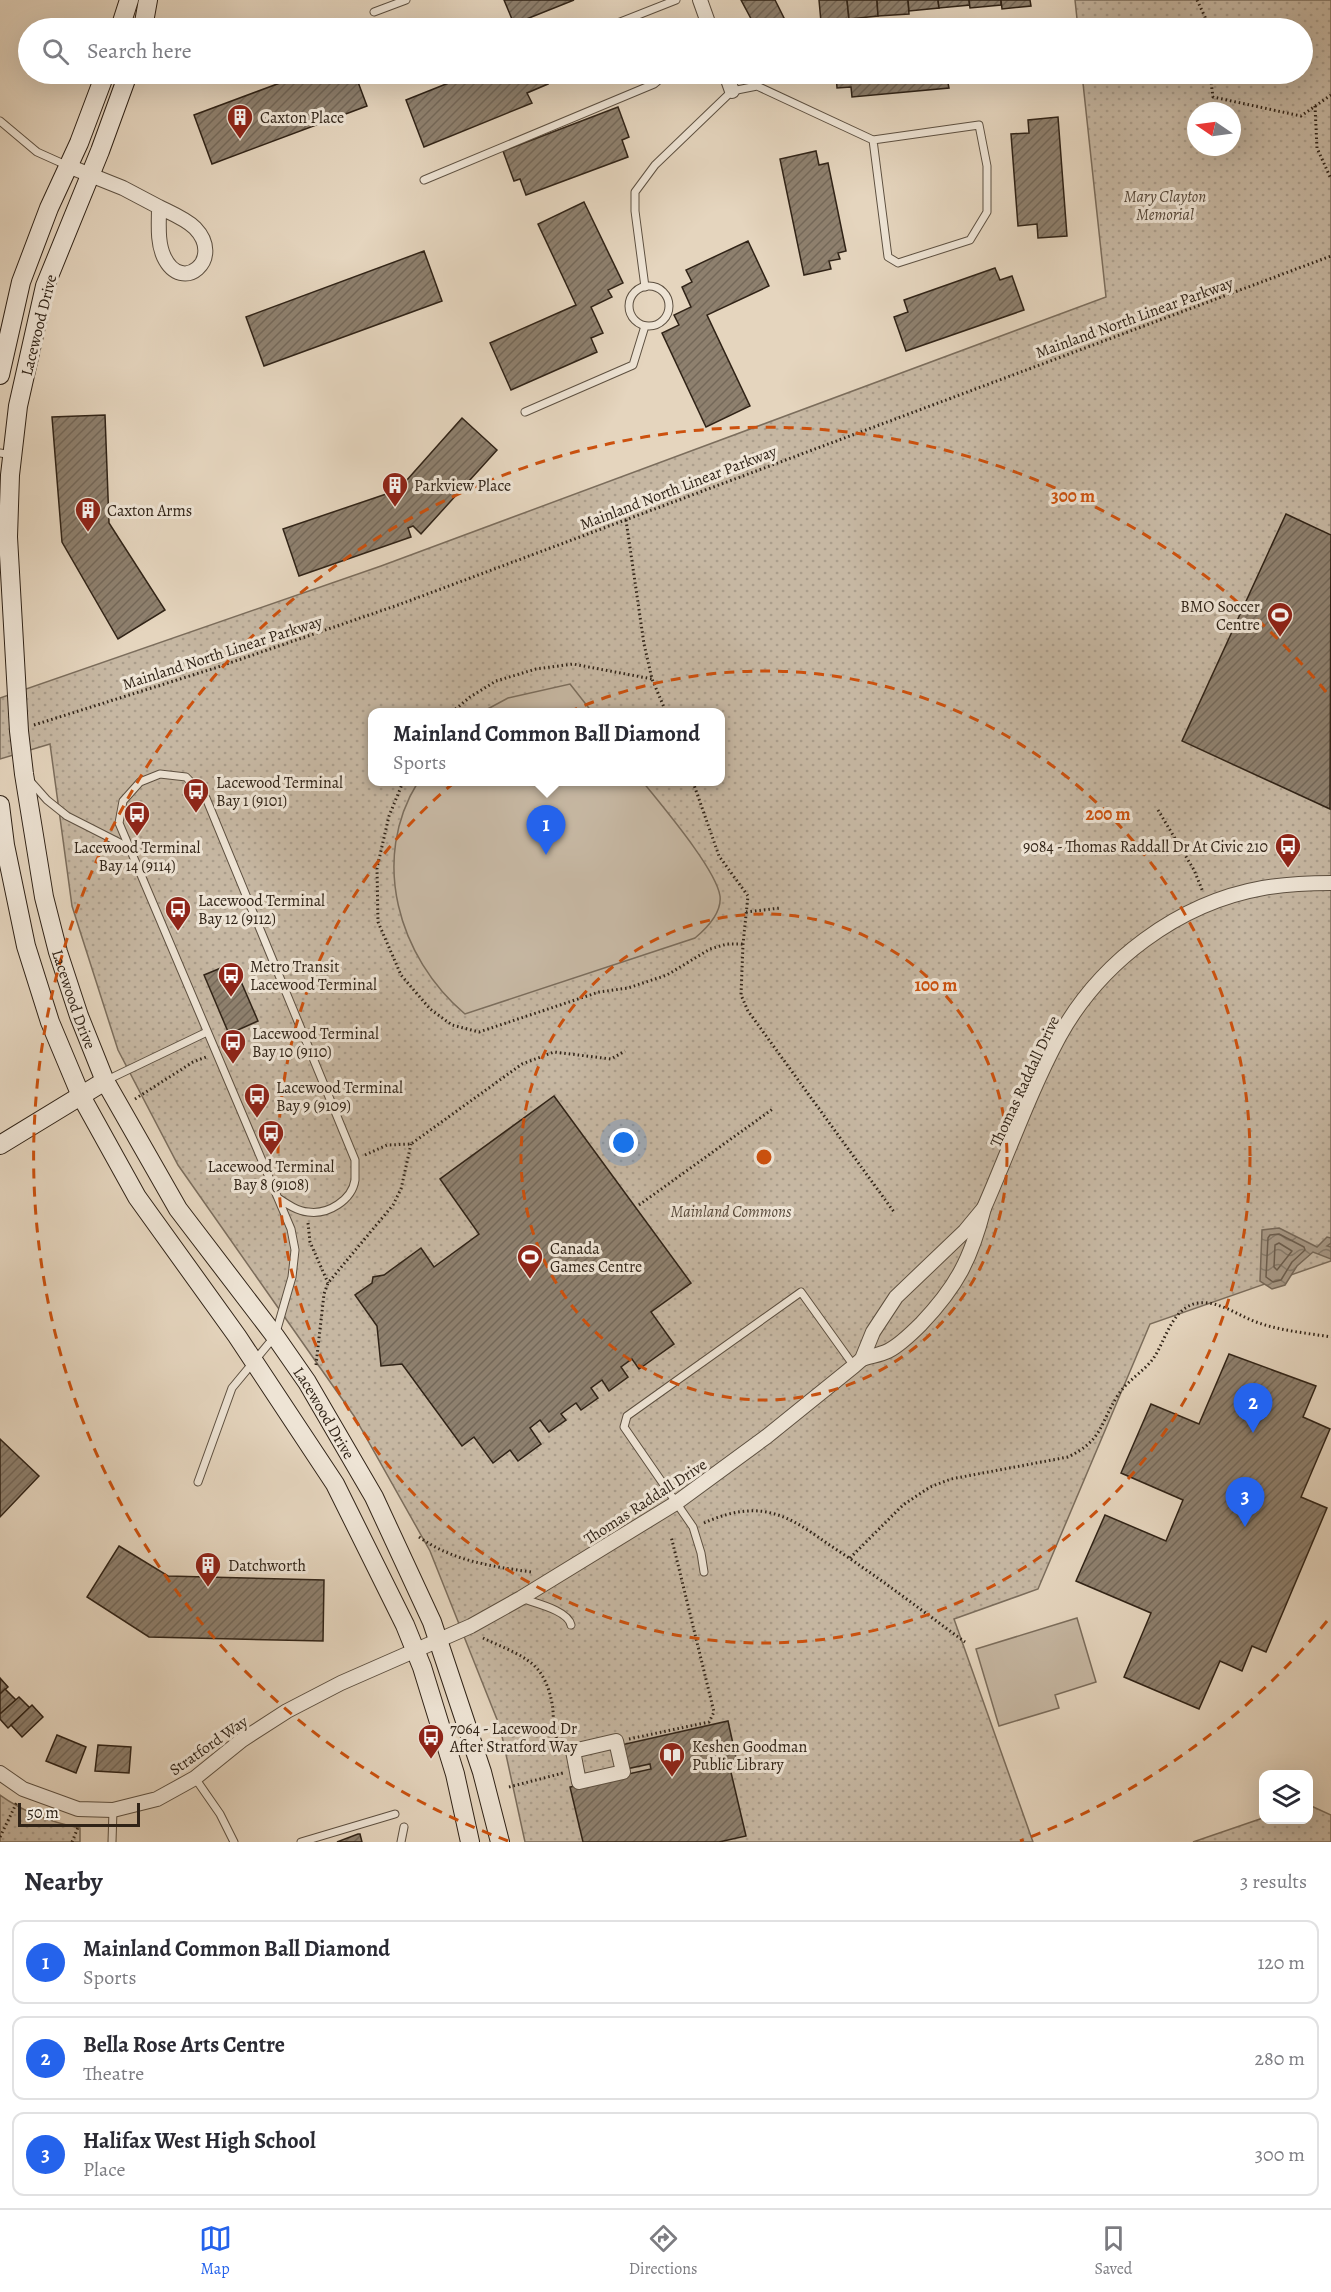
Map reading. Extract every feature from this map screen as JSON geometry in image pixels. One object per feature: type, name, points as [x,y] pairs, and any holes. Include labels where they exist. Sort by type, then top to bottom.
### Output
[{"type":"main road","points":[[123,18],[129,0]]},
{"type":"main road","points":[[145,18],[148,0]]},
{"type":"main road","name":"Lacewood Drive","points":[[0,375],[21,282],[101,84]]},
{"type":"main road","name":"Lacewood Drive","points":[[124,84],[91,174],[45,286],[6,454],[8,537],[19,731],[44,897],[58,952],[79,1016],[105,1082],[178,1209],[307,1382],[374,1497],[428,1612],[427,1646],[470,1842]]},
{"type":"main road","name":"Lacewood Drive","points":[[0,805],[7,855],[26,946],[50,1022],[81,1096],[137,1197],[255,1362],[336,1484],[405,1625],[427,1646],[482,1772],[500,1842]]},
{"type":"main road","points":[[0,1145],[105,1082]]},
{"type":"street","points":[[700,0],[704,18]]},
{"type":"street","points":[[730,84],[732,91]]},
{"type":"street","points":[[68,166],[91,174],[159,207],[196,229],[206,248],[205,260],[197,271],[187,274],[177,272],[168,265],[159,237],[159,207]]},
{"type":"street","name":"Thomas Raddall Drive","points":[[427,1646],[521,1598],[676,1503],[766,1437],[858,1363],[889,1350],[914,1331],[943,1301],[964,1267],[977,1237],[984,1208],[1059,1036],[1089,992],[1121,958],[1155,933],[1208,905],[1261,888],[1298,883],[1331,883]]},
{"type":"street","name":"Thomas Raddall Drive","points":[[858,1363],[873,1332],[896,1297],[965,1231],[984,1208]]},
{"type":"street","name":"Stratford Way","points":[[0,1773],[23,1789],[78,1809],[113,1810],[157,1799],[195,1778],[242,1740],[287,1710],[341,1683],[427,1646]]},
{"type":"street","points":[[616,1741],[623,1772],[579,1782],[573,1751],[616,1741]]},
{"type":"lane","points":[[374,12],[406,0]]},
{"type":"lane","points":[[630,18],[676,0]]},
{"type":"lane","points":[[424,180],[654,84]]},
{"type":"lane","points":[[645,287],[635,211],[635,192],[655,165],[732,91],[757,86],[873,140],[979,125],[987,166],[987,212],[970,240],[898,263],[888,257],[873,140]]},
{"type":"lane","points":[[0,121],[37,152],[68,166]]},
{"type":"lane","points":[[653,286],[659,289],[668,299],[669,306],[664,319],[659,324],[645,326],[633,319],[629,306],[634,293],[645,287],[653,286]]},
{"type":"lane","points":[[525,412],[633,365],[645,326]]},
{"type":"lane","points":[[24,774],[47,800],[67,816],[130,848]]},
{"type":"lane","points":[[198,1482],[232,1388],[274,1336],[292,1277],[295,1257],[291,1229],[119,823],[123,801],[140,782],[160,774],[186,777],[206,798],[354,1160],[354,1182],[344,1201],[327,1211],[308,1212],[294,1208],[278,1198]]},
{"type":"lane","points":[[105,1082],[207,1032]]},
{"type":"lane","points":[[704,1572],[693,1527],[624,1427],[627,1416],[801,1292],[858,1363]]},
{"type":"lane","points":[[521,1598],[564,1616],[570,1620],[571,1625]]},
{"type":"lane","points":[[195,1778],[220,1814],[234,1842]]},
{"type":"lane","points":[[112,1842],[113,1810]]},
{"type":"lane","points":[[302,1842],[395,1814]]},
{"type":"lane","points":[[401,1842],[404,1827]]},
{"type":"path","points":[[1197,0],[1204,18]]},
{"type":"path","points":[[1211,84],[1213,97],[1301,116],[1331,95]]},
{"type":"path","points":[[1315,106],[1317,148],[1331,179]]},
{"type":"path","name":"Mainland North Linear Parkway","points":[[29,727],[215,668],[398,605],[1331,256]]},
{"type":"path","points":[[626,520],[651,679],[664,708]]},
{"type":"path","points":[[457,708],[496,681],[536,669],[573,664],[651,679]]},
{"type":"path","points":[[401,786],[389,816],[377,868],[378,922],[400,975],[430,1009],[452,1025],[479,1032],[599,992],[628,988],[667,975],[711,950],[727,944],[742,944]]},
{"type":"path","points":[[694,786],[719,855],[748,896],[742,944],[741,995],[748,1011],[894,1212]]},
{"type":"path","points":[[1158,810],[1194,870],[1208,905]]},
{"type":"path","points":[[746,912],[780,908]]},
{"type":"path","points":[[354,1160],[387,1145],[411,1144],[522,1064],[554,1052],[611,1059],[625,1051]]},
{"type":"path","points":[[135,1099],[193,1062],[216,1053]]},
{"type":"path","points":[[639,1204],[774,1108]]},
{"type":"path","points":[[316,1365],[324,1294],[328,1283],[393,1205],[401,1189],[411,1144]]},
{"type":"path","points":[[308,1212],[307,1230],[310,1242],[328,1283]]},
{"type":"path","points":[[850,1558],[903,1505],[930,1487],[951,1479],[1068,1457],[1085,1449],[1097,1436],[1119,1394],[1154,1358],[1171,1324],[1183,1310],[1198,1304],[1216,1305],[1259,1323],[1331,1337]]},
{"type":"path","points":[[693,1527],[723,1515],[749,1511],[771,1512],[795,1522],[850,1558],[965,1642]]},
{"type":"path","points":[[616,1741],[709,1722],[714,1712],[671,1536]]},
{"type":"path","points":[[419,1537],[454,1557],[478,1564],[531,1572]]},
{"type":"path","points":[[483,1638],[529,1662],[540,1672],[549,1691],[553,1728],[558,1741],[573,1751]]},
{"type":"path","points":[[509,1787],[553,1776]]},
{"type":"path","points":[[0,1837],[23,1789]]},
{"type":"path","points":[[72,1842],[79,1826]]},
{"type":"green space","name":"Mainland Commons","points":[[1075,0],[1331,0],[1331,1261],[1150,1324],[1038,1589],[954,1619],[1033,1842],[525,1842],[500,1727],[430,1551],[354,1416],[178,1165],[118,1050],[72,906],[50,744],[0,759],[0,698],[381,566],[1106,297],[1083,84],[1313,84],[1313,18],[1077,18]]},
{"type":"green space","points":[[570,684],[589,708],[489,708],[508,698]]},
{"type":"green space","points":[[416,786],[646,786],[709,870],[720,896],[719,908],[709,925],[695,938],[465,1014],[442,991],[423,965],[408,936],[398,906],[394,874],[396,843],[403,812]]},
{"type":"green space","points":[[1077,1618],[1096,1682],[1055,1695],[1059,1708],[999,1726],[976,1649]]},
{"type":"green space","points":[[0,1795],[38,1816],[80,1828],[80,1842],[0,1842]]},
{"type":"green space","points":[[1313,1807],[1331,1815],[1331,1842],[1193,1842],[1259,1819],[1259,1824],[1313,1824]]},
{"type":"water","points":[[1279,1228],[1317,1247],[1327,1237],[1331,1238],[1331,1243],[1327,1246],[1331,1247],[1331,1259],[1313,1252],[1297,1266],[1285,1285],[1272,1289],[1260,1281],[1262,1230]]},
{"type":"building","points":[[504,0],[574,0],[529,18],[512,18]]},
{"type":"building","points":[[741,0],[775,0],[784,18],[751,18]]},
{"type":"building","points":[[819,0],[847,0],[849,18],[821,18]]},
{"type":"building","points":[[847,0],[877,0],[878,16],[849,18]]},
{"type":"building","points":[[877,0],[908,0],[909,14],[878,16]]},
{"type":"building","points":[[908,0],[938,0],[939,8],[909,11]]},
{"type":"building","points":[[938,0],[969,0],[970,5],[939,8]]},
{"type":"building","points":[[969,0],[1001,0],[1001,5],[970,8]]},
{"type":"building","points":[[1001,0],[1030,0],[1031,6],[1002,9]]},
{"type":"building","name":"Caxton Place","points":[[277,84],[359,84],[367,106],[212,164],[194,115]]},
{"type":"building","points":[[446,84],[548,84],[527,93],[532,103],[424,147],[406,100]]},
{"type":"building","points":[[837,84],[948,84],[949,88],[852,97],[851,87],[837,88]]},
{"type":"building","points":[[618,107],[629,137],[622,140],[628,157],[526,195],[520,179],[514,181],[503,151]]},
{"type":"building","points":[[1058,117],[1067,236],[1038,238],[1037,224],[1018,226],[1011,134],[1029,133],[1028,120]]},
{"type":"building","points":[[816,151],[819,165],[828,163],[846,251],[838,253],[840,259],[829,261],[831,269],[804,275],[780,159]]},
{"type":"building","points":[[584,202],[623,283],[608,290],[612,297],[591,307],[603,333],[591,338],[597,352],[511,390],[490,343],[576,305],[538,224]]},
{"type":"building","points":[[748,241],[769,286],[707,315],[750,406],[706,427],[662,333],[679,325],[674,315],[691,307],[682,287],[692,282],[686,270]]},
{"type":"building","points":[[424,251],[442,301],[264,366],[246,317]]},
{"type":"building","points":[[995,268],[1000,280],[1012,276],[1024,310],[906,351],[894,317],[908,312],[904,300]]},
{"type":"building","name":"Caxton Arms","points":[[105,415],[109,523],[165,610],[118,639],[62,542],[52,417]]},
{"type":"building","name":"Parkview Place","points":[[462,418],[497,450],[421,534],[413,526],[408,528],[411,537],[299,576],[283,529],[398,490]]},
{"type":"building","name":"BMO Soccer Centre","points":[[1286,514],[1331,535],[1330,809],[1182,741]]},
{"type":"building","name":"Metro Transit Lacewood Terminal","points":[[233,963],[258,1021],[229,1034],[204,975]]},
{"type":"building","name":"Canada Games Centre","points":[[554,1096],[691,1283],[651,1312],[674,1344],[639,1369],[632,1359],[621,1367],[628,1377],[609,1391],[602,1380],[591,1388],[598,1398],[581,1410],[576,1403],[561,1414],[566,1420],[549,1432],[540,1420],[530,1428],[541,1444],[518,1461],[510,1450],[493,1463],[474,1437],[462,1446],[402,1364],[381,1366],[377,1326],[355,1295],[372,1283],[373,1277],[384,1275],[421,1248],[434,1267],[479,1234],[440,1179]]},
{"type":"building","points":[[1229,1354],[1316,1386],[1303,1417],[1330,1429],[1301,1497],[1327,1508],[1266,1652],[1252,1646],[1242,1671],[1220,1661],[1199,1709],[1124,1677],[1151,1613],[1076,1581],[1105,1515],[1166,1541],[1183,1500],[1121,1473],[1151,1404],[1199,1424]]},
{"type":"building","points":[[0,1439],[39,1476],[0,1517]]},
{"type":"building","name":"Datchworth","points":[[119,1546],[168,1576],[324,1580],[323,1641],[149,1637],[87,1597]]},
{"type":"building","points":[[0,1678],[8,1687],[0,1694]]},
{"type":"building","points":[[5,1689],[16,1700],[0,1714],[0,1694]]},
{"type":"building","points":[[19,1697],[30,1708],[8,1728],[0,1719],[0,1714]]},
{"type":"building","points":[[32,1705],[43,1717],[22,1737],[11,1725]]},
{"type":"building","name":"Keshen Goodman Public Library","points":[[728,1721],[737,1762],[729,1764],[746,1836],[719,1842],[583,1842],[570,1787],[651,1769],[650,1764],[626,1769],[621,1745]]},
{"type":"building","points":[[57,1735],[86,1747],[76,1773],[46,1761]]},
{"type":"building","points":[[98,1745],[131,1747],[129,1773],[95,1771]]},
{"type":"building","points":[[358,1834],[362,1842],[337,1842]]},
{"type":"place","name":"Caxton Place","points":[[240,140]]},
{"type":"place","name":"Parkview Place","points":[[395,508]]},
{"type":"place","name":"Caxton Arms","points":[[88,533]]},
{"type":"place","name":"BMO Soccer Centre","points":[[1280,638]]},
{"type":"place","name":"Lacewood Terminal Bay 1 (9101)","points":[[196,814]]},
{"type":"place","name":"Lacewood Terminal Bay 14 (9114)","points":[[137,837]]},
{"type":"place","name":"Mainland Common Ball Diamond","points":[[546,855]]},
{"type":"place","name":"9084 - Thomas Raddall Dr At Civic 210","points":[[1288,869]]},
{"type":"place","name":"Lacewood Terminal Bay 12 (9112)","points":[[178,932]]},
{"type":"place","name":"Metro Transit Lacewood Terminal","points":[[231,998]]},
{"type":"place","name":"Lacewood Terminal Bay 10 (9110)","points":[[233,1065]]},
{"type":"place","name":"Lacewood Terminal Bay 9 (9109)","points":[[257,1119]]},
{"type":"place","name":"Lacewood Terminal Bay 8 (9108)","points":[[271,1156]]},
{"type":"place","name":"Canada Games Centre","points":[[530,1280]]},
{"type":"place","name":"Bella Rose Arts Centre","points":[[1253,1433]]},
{"type":"place","name":"Halifax West High School","points":[[1245,1527]]},
{"type":"place","name":"Datchworth","points":[[208,1588]]},
{"type":"place","name":"7064 - Lacewood Dr After Stratford Way","points":[[431,1760]]},
{"type":"place","name":"Keshen Goodman Public Library","points":[[672,1778]]},
{"type":"park label","name":"Mary Clayton Memorial","points":[[1165,205]]}]
